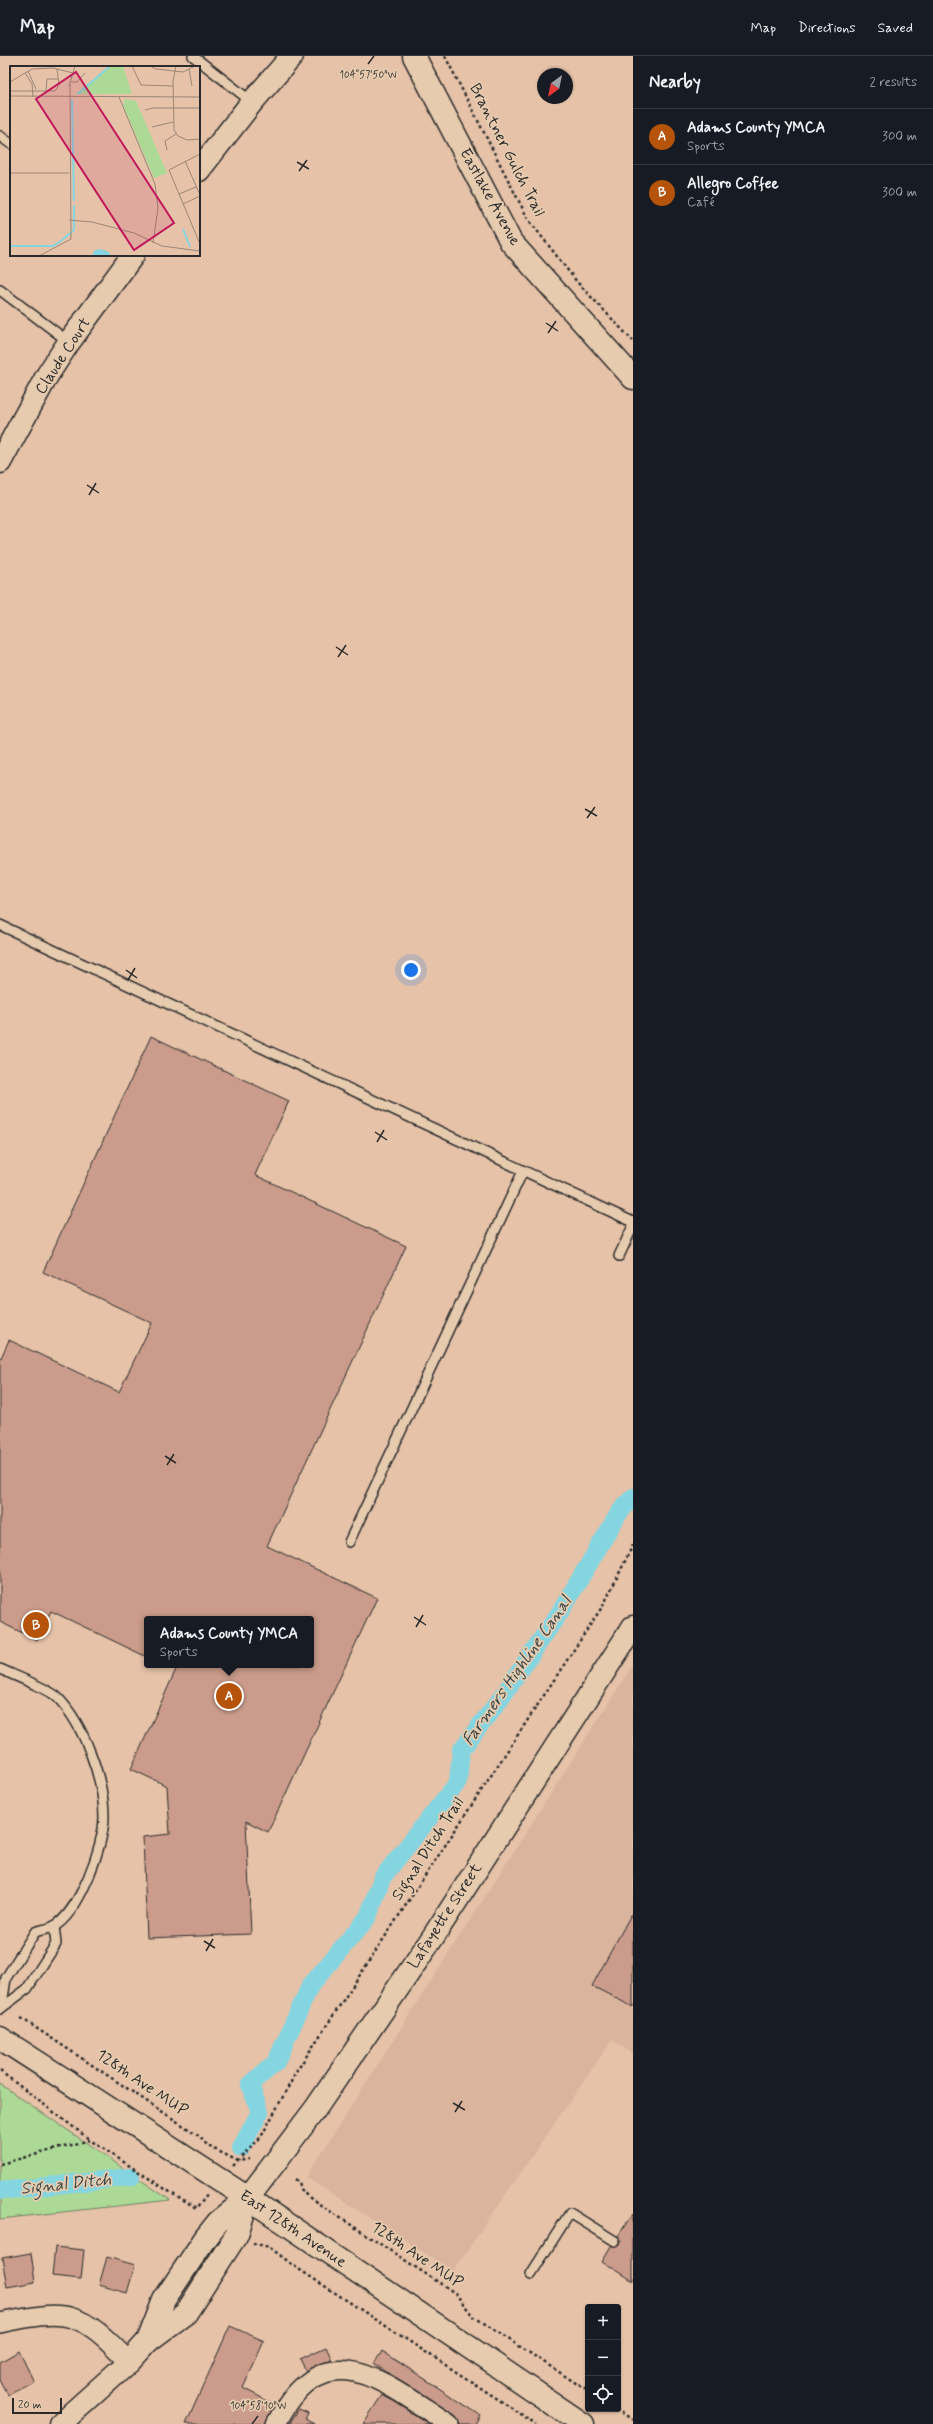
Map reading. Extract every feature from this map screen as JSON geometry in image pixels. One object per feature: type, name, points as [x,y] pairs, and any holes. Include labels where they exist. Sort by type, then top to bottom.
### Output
[{"type":"street","points":[[200,169],[252,102],[292,56]]},
{"type":"street","name":"Eastlake Avenue","points":[[414,56],[511,242],[633,378]]},
{"type":"street","name":"Claude Court","points":[[0,462],[48,374],[69,342],[133,256]]},
{"type":"street","name":"Lafayette Street","points":[[60,2424],[129,2362],[148,2341],[164,2300],[206,2237],[218,2222],[248,2198],[316,2108],[424,1950],[633,1627]]},
{"type":"street","name":"East 128th Avenue","points":[[0,2038],[248,2198],[584,2424]]},
{"type":"street","points":[[0,2323],[38,2315],[70,2315],[83,2321],[107,2340],[129,2362]]},
{"type":"street","points":[[276,2424],[285,2405],[311,2378],[323,2372],[345,2371],[364,2373],[392,2387],[449,2424]]},
{"type":"lane","points":[[196,60],[252,102]]},
{"type":"lane","points":[[0,136],[10,143]]},
{"type":"lane","points":[[0,288],[69,342]]},
{"type":"lane","points":[[0,926],[633,1222]]},
{"type":"lane","points":[[349,1542],[523,1171]]},
{"type":"lane","points":[[619,1256],[633,1226]]},
{"type":"lane","points":[[0,1669],[56,1697],[74,1722],[90,1752],[100,1783],[104,1818],[95,1863],[77,1903],[54,1926],[35,1932],[6,1978],[1,2007]]},
{"type":"lane","points":[[1,2007],[27,1989],[56,1944],[54,1926]]},
{"type":"lane","points":[[531,2274],[570,2213],[615,2241]]},
{"type":"path","name":"Brantner Gulch Trail","points":[[445,56],[528,219],[577,282],[633,341]]},
{"type":"path","name":"Signal Ditch Trail","points":[[238,2161],[261,2137],[298,2069],[604,1604],[633,1545]]},
{"type":"path","name":"128th Ave MUP","points":[[21,2018],[199,2136],[208,2146],[238,2161]]},
{"type":"path","points":[[0,2071],[90,2140],[196,2209]]},
{"type":"path","points":[[0,2164],[90,2140]]},
{"type":"path","points":[[238,2161],[250,2159]]},
{"type":"path","name":"128th Ave MUP","points":[[295,2179],[299,2182],[301,2189],[307,2196],[455,2293],[473,2316],[585,2389]]},
{"type":"path","points":[[250,2243],[269,2247],[298,2268],[536,2424]]},
{"type":"path","points":[[621,2412],[633,2420]]},
{"type":"shaded area","points":[[633,1665],[633,2054],[612,2040],[453,2271],[306,2177]]},
{"type":"green space","points":[[0,2084],[170,2200],[0,2219]]},
{"type":"building","points":[[151,1036],[289,1101],[255,1175],[406,1246],[267,1546],[377,1598],[268,1832],[246,1821],[251,1934],[147,1938],[143,1837],[170,1834],[167,1786],[131,1769],[177,1668],[314,1668],[314,1616],[144,1616],[144,1656],[51,1611],[37,1640],[0,1622],[0,1360],[9,1340],[119,1392],[152,1323],[43,1272]]},
{"type":"building","points":[[633,1911],[633,2007],[592,1986]]},
{"type":"building","points":[[633,2213],[633,2281],[602,2261],[611,2246],[620,2244],[621,2241],[618,2236]]},
{"type":"building","points":[[55,2247],[84,2250],[81,2279],[52,2276]]},
{"type":"building","points":[[31,2253],[35,2282],[7,2287],[2,2258]]},
{"type":"building","points":[[107,2257],[135,2265],[127,2293],[99,2285]]},
{"type":"building","points":[[230,2326],[264,2341],[243,2388],[275,2405],[265,2424],[186,2424]]},
{"type":"building","points":[[326,2347],[332,2360],[306,2371],[300,2359]]},
{"type":"building","points":[[19,2351],[34,2382],[8,2395],[0,2380],[0,2362]]},
{"type":"building","points":[[382,2351],[480,2415],[475,2424],[460,2424],[455,2415],[374,2364]]},
{"type":"building","points":[[382,2395],[395,2402],[429,2424],[363,2424]]},
{"type":"building","points":[[299,2409],[308,2413],[305,2419],[314,2424],[289,2424]]},
{"type":"waterway","name":"Farmers Highline Canal","points":[[241,2148],[260,2112],[250,2085],[276,2062],[310,1986],[368,1917],[382,1878],[458,1782],[461,1750],[502,1697],[562,1609],[619,1513],[633,1497]]},
{"type":"waterway","name":"Signal Ditch","points":[[0,2191],[131,2177]]},
{"type":"place","name":"Allegro Coffee","points":[[36,1625]]},
{"type":"place","name":"Adams County YMCA","points":[[229,1696]]}]
